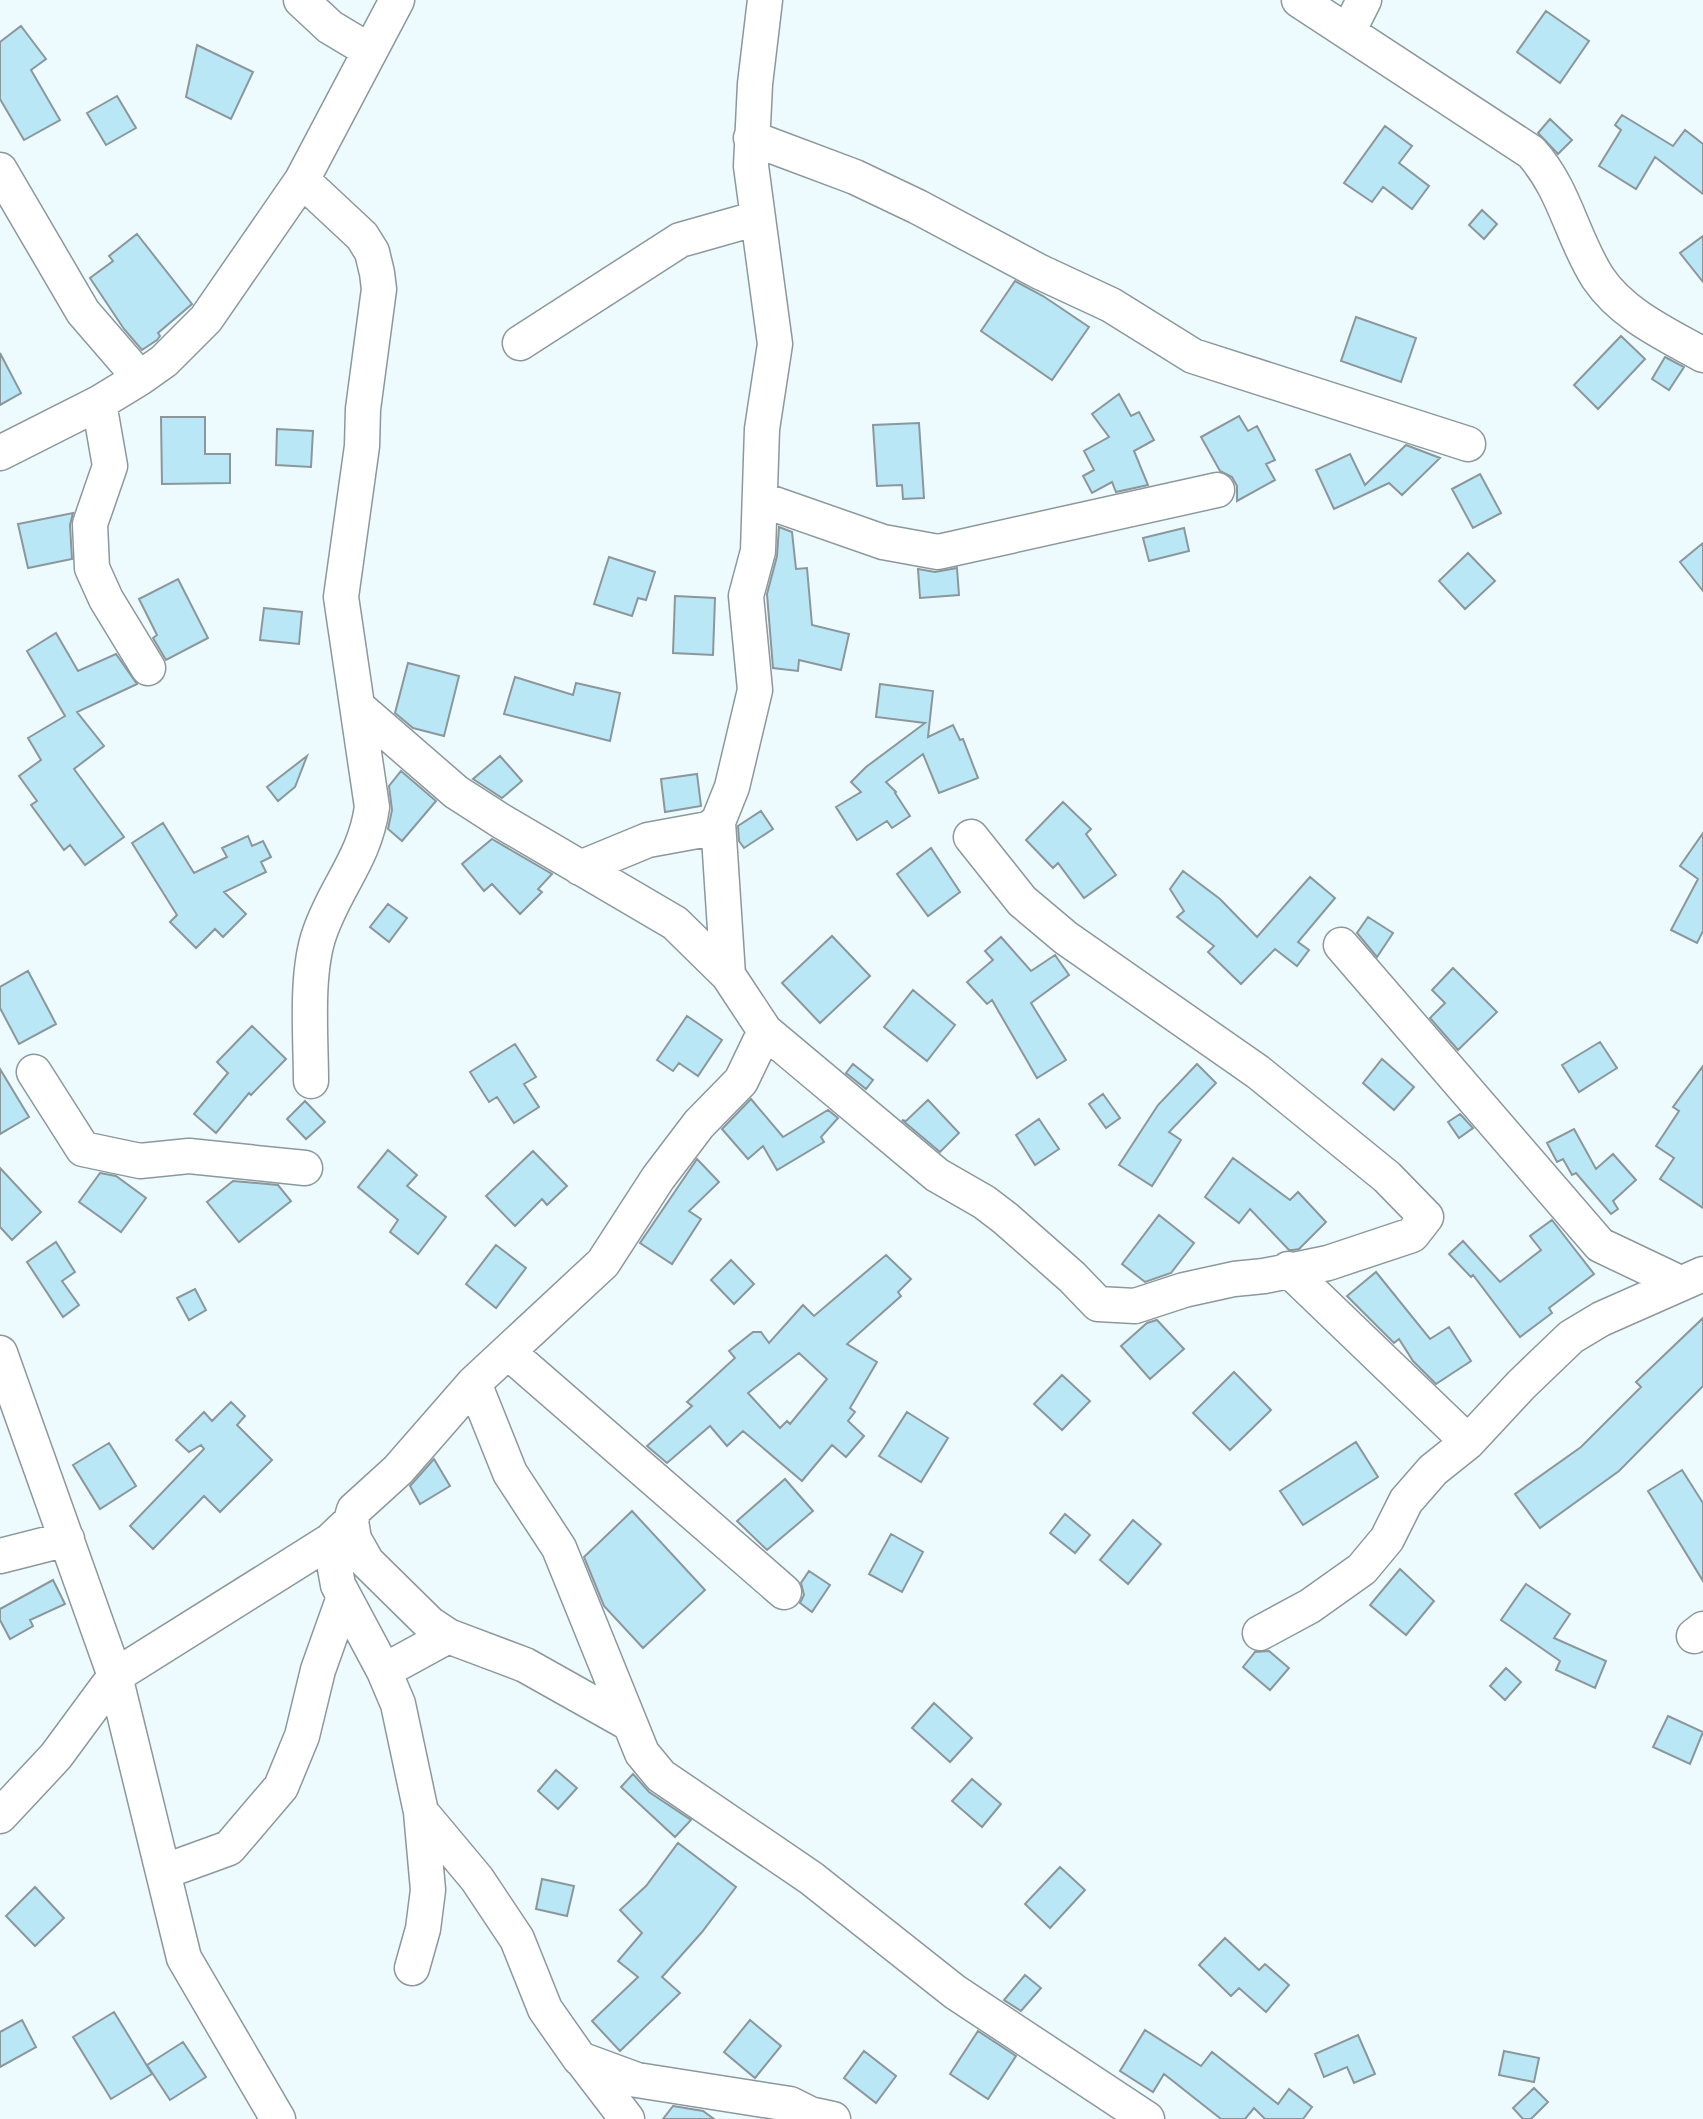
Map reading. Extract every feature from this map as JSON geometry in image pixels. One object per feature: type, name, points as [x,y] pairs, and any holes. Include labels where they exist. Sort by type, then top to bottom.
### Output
[{"type":"street","points":[[301,0],[330,27],[370,51]]},
{"type":"street","points":[[0,453],[99,403],[140,378],[164,361],[206,319],[302,180],[397,0]]},
{"type":"street","points":[[728,975],[718,822],[732,787],[755,690],[746,596],[758,551],[762,429],[775,344],[751,166],[759,42],[765,0]]},
{"type":"street","points":[[1299,0],[1531,152],[1555,183],[1597,277],[1609,293],[1646,323],[1703,355]]},
{"type":"street","points":[[1348,32],[1364,0]]},
{"type":"street","points":[[751,138],[855,177],[918,207],[1040,272],[1111,305],[1193,356],[1468,444]]},
{"type":"street","points":[[0,170],[83,312],[140,378]]},
{"type":"street","points":[[302,180],[362,236],[372,252],[379,289],[341,597],[372,807],[369,832],[319,934],[311,983],[311,1081]]},
{"type":"street","points":[[520,343],[680,240],[758,218]]},
{"type":"street","points":[[99,403],[110,466],[90,524],[92,568],[106,599],[148,668]]},
{"type":"street","points":[[760,499],[883,542],[938,552],[1217,490]]},
{"type":"street","points":[[358,707],[456,792],[675,923],[728,975],[765,1031],[937,1175],[1005,1218],[1098,1304],[1135,1306],[1184,1290],[1328,1263],[1412,1235],[1426,1217],[1387,1177],[1258,1072],[1066,938],[1022,901],[971,837]]},
{"type":"street","points":[[580,868],[648,840],[708,829],[718,822]]},
{"type":"street","points":[[1341,945],[1600,1245],[1691,1279]]},
{"type":"street","points":[[0,1816],[56,1756],[115,1676],[340,1531],[354,1510],[398,1470],[474,1383],[603,1263],[658,1178],[699,1124],[741,1081],[765,1031]]},
{"type":"street","points":[[34,1072],[83,1149],[140,1161],[189,1156],[305,1168]]},
{"type":"street","points":[[1288,1269],[1468,1442]]},
{"type":"street","points":[[1260,1633],[1310,1606],[1362,1569],[1387,1539],[1406,1501],[1433,1470],[1468,1442],[1571,1337],[1601,1319],[1691,1279]]},
{"type":"street","points":[[508,1352],[784,1592]]},
{"type":"street","points":[[0,1353],[115,1676],[184,1958],[278,2119]]},
{"type":"street","points":[[474,1383],[510,1473],[559,1548],[642,1753],[661,1776],[811,1878],[955,1992],[1147,2119]]},
{"type":"street","points":[[340,1531],[338,1585],[398,1704],[421,1812],[428,1890],[423,1929],[412,1968]]},
{"type":"street","points":[[340,1531],[354,1539],[367,1562],[430,1624],[448,1636],[525,1665],[630,1724]]},
{"type":"street","points":[[0,1556],[67,1539]]},
{"type":"street","points":[[163,1872],[229,1848],[281,1787],[302,1736],[318,1670],[344,1597]]},
{"type":"street","points":[[384,1671],[448,1636]]},
{"type":"street","points":[[421,1812],[477,1879],[517,1939],[545,2009],[627,2119]]},
{"type":"street","points":[[580,2059],[637,2080],[790,2104],[810,2114],[833,2119]]},
{"type":"building","points":[[1546,11],[1589,41],[1560,83],[1517,52]]},
{"type":"building","points":[[21,26],[46,59],[31,70],[60,120],[24,140],[0,99],[0,42]]},
{"type":"building","points":[[197,45],[253,72],[231,119],[186,97]]},
{"type":"building","points":[[117,96],[136,128],[106,145],[87,113]]},
{"type":"building","points":[[1622,115],[1673,146],[1685,130],[1703,144],[1703,194],[1655,157],[1636,189],[1599,166],[1621,130],[1615,125]]},
{"type":"building","points":[[1550,119],[1572,140],[1558,154],[1538,133]]},
{"type":"building","points":[[1385,126],[1412,146],[1399,163],[1429,186],[1412,209],[1383,187],[1372,202],[1344,183]]},
{"type":"building","points":[[1482,210],[1497,224],[1484,239],[1469,225]]},
{"type":"building","points":[[137,234],[192,304],[158,333],[160,336],[157,340],[142,350],[90,278],[113,261],[109,256]]},
{"type":"building","points":[[1703,236],[1703,282],[1680,253]]},
{"type":"building","points":[[1015,281],[1089,327],[1052,380],[981,331]]},
{"type":"building","points":[[1356,317],[1416,338],[1401,382],[1341,361]]},
{"type":"building","points":[[1621,336],[1645,359],[1598,409],[1574,385]]},
{"type":"building","points":[[0,353],[21,393],[0,405]]},
{"type":"building","points":[[1665,357],[1684,367],[1669,390],[1652,379]]},
{"type":"building","points":[[1119,394],[1131,416],[1139,412],[1154,440],[1134,451],[1148,485],[1116,492],[1112,482],[1092,493],[1083,476],[1094,470],[1084,451],[1109,437],[1092,414]]},
{"type":"building","points":[[1239,416],[1248,431],[1257,426],[1275,460],[1266,464],[1275,480],[1237,501],[1237,486],[1232,477],[1220,471],[1201,437]]},
{"type":"building","points":[[161,417],[205,417],[205,454],[230,454],[230,483],[162,484]]},
{"type":"building","points":[[919,423],[924,498],[903,499],[902,485],[877,486],[873,425]]},
{"type":"building","points":[[277,429],[313,431],[311,467],[276,465]]},
{"type":"building","points":[[1406,445],[1440,458],[1402,495],[1389,483],[1334,509],[1316,470],[1350,454],[1365,485]]},
{"type":"building","points":[[1480,474],[1501,513],[1473,528],[1452,489]]},
{"type":"building","points":[[73,513],[70,525],[72,559],[28,568],[18,524]]},
{"type":"building","points":[[779,527],[792,532],[796,569],[807,568],[812,625],[849,634],[841,670],[799,660],[798,671],[773,668],[767,594],[777,556]]},
{"type":"building","points":[[1184,528],[1189,551],[1149,561],[1143,538]]},
{"type":"building","points":[[1703,543],[1703,591],[1680,562]]},
{"type":"building","points":[[1468,553],[1495,581],[1465,609],[1439,581]]},
{"type":"building","points":[[609,557],[655,572],[646,600],[638,598],[632,616],[594,604]]},
{"type":"building","points":[[957,568],[959,595],[920,598],[918,569],[935,572]]},
{"type":"building","points":[[178,579],[208,638],[166,660],[153,638],[157,635],[139,599]]},
{"type":"building","points":[[675,596],[715,598],[713,655],[673,653]]},
{"type":"building","points":[[264,608],[302,612],[299,644],[260,640]]},
{"type":"building","points":[[56,633],[78,671],[116,654],[137,684],[77,712],[104,746],[74,769],[124,837],[85,865],[70,845],[64,850],[31,805],[37,801],[19,776],[41,760],[28,738],[65,716],[27,651]]},
{"type":"building","points":[[408,663],[459,676],[444,736],[413,728],[395,713]]},
{"type":"building","points":[[515,677],[573,695],[576,683],[620,693],[610,741],[504,714]]},
{"type":"building","points":[[880,684],[933,691],[928,737],[953,725],[960,740],[963,739],[978,778],[939,793],[923,754],[886,782],[896,792],[910,816],[892,828],[887,821],[857,840],[836,807],[861,792],[851,782],[866,767],[925,723],[876,717]]},
{"type":"building","points":[[307,756],[295,787],[278,801],[267,787]]},
{"type":"building","points":[[500,756],[522,781],[502,798],[473,779]]},
{"type":"building","points":[[401,771],[436,801],[402,841],[388,829],[392,810],[389,786]]},
{"type":"building","points":[[697,774],[701,806],[665,812],[661,779]]},
{"type":"building","points":[[1063,802],[1091,829],[1086,834],[1116,875],[1084,898],[1058,863],[1053,868],[1026,840]]},
{"type":"building","points":[[761,811],[773,829],[744,848],[739,841],[738,826]]},
{"type":"building","points":[[163,823],[194,873],[227,857],[222,848],[248,836],[252,846],[263,841],[271,857],[261,862],[266,872],[224,892],[246,914],[223,937],[215,929],[196,948],[170,922],[177,915],[132,843]]},
{"type":"building","points":[[1703,833],[1703,931],[1697,943],[1671,930],[1698,879],[1680,866]]},
{"type":"building","points":[[492,839],[552,874],[538,889],[542,892],[520,914],[492,884],[484,891],[462,864]]},
{"type":"building","points":[[931,848],[960,892],[928,916],[897,874]]},
{"type":"building","points":[[1183,871],[1220,899],[1257,937],[1310,877],[1335,898],[1298,942],[1309,950],[1297,966],[1275,949],[1241,984],[1208,952],[1214,946],[1177,917],[1184,911],[1170,889]]},
{"type":"building","points":[[388,904],[407,918],[389,942],[370,927]]},
{"type":"building","points":[[1368,917],[1393,933],[1377,957],[1357,933]]},
{"type":"building","points":[[832,936],[870,976],[820,1023],[782,983]]},
{"type":"building","points":[[1001,937],[1031,971],[1055,955],[1069,975],[1031,1003],[1066,1060],[1037,1078],[992,1000],[987,1004],[967,982],[993,960],[985,951]]},
{"type":"building","points":[[1453,968],[1497,1012],[1458,1050],[1430,1018],[1445,1003],[1432,990]]},
{"type":"building","points":[[28,971],[56,1024],[19,1044],[0,1008],[0,987]]},
{"type":"building","points":[[913,990],[955,1025],[927,1061],[884,1027]]},
{"type":"building","points":[[687,1016],[722,1040],[698,1076],[679,1063],[673,1071],[657,1060]]},
{"type":"building","points":[[252,1026],[286,1059],[251,1095],[249,1093],[216,1133],[194,1114],[228,1073],[217,1062]]},
{"type":"building","points":[[1600,1042],[1617,1068],[1579,1092],[1562,1065]]},
{"type":"building","points":[[515,1044],[536,1077],[524,1084],[539,1107],[514,1123],[497,1097],[489,1102],[470,1072]]},
{"type":"building","points":[[1382,1059],[1414,1087],[1394,1110],[1363,1083]]},
{"type":"building","points":[[853,1064],[873,1080],[866,1089],[846,1073]]},
{"type":"building","points":[[1197,1064],[1216,1083],[1169,1132],[1181,1140],[1152,1186],[1119,1165],[1158,1105]]},
{"type":"building","points":[[1703,1066],[1703,1208],[1660,1179],[1674,1158],[1656,1146],[1679,1111],[1673,1107]]},
{"type":"building","points":[[0,1069],[29,1117],[0,1134]]},
{"type":"building","points":[[1103,1094],[1120,1118],[1106,1128],[1089,1104]]},
{"type":"building","points":[[751,1099],[783,1137],[828,1110],[838,1118],[821,1137],[824,1142],[777,1170],[763,1146],[748,1159],[722,1129]]},
{"type":"building","points":[[928,1100],[959,1133],[940,1152],[902,1120],[906,1121]]},
{"type":"building","points":[[305,1101],[325,1122],[306,1139],[287,1119]]},
{"type":"building","points":[[1460,1114],[1473,1128],[1459,1138],[1448,1122]]},
{"type":"building","points":[[1039,1119],[1059,1149],[1035,1165],[1016,1135]]},
{"type":"building","points":[[1574,1129],[1596,1169],[1613,1154],[1636,1180],[1613,1201],[1618,1209],[1611,1214],[1576,1173],[1572,1175],[1563,1159],[1557,1162],[1547,1143]]},
{"type":"building","points":[[388,1150],[417,1175],[407,1186],[446,1217],[418,1254],[390,1232],[398,1220],[358,1187]]},
{"type":"building","points":[[533,1151],[567,1186],[547,1205],[542,1199],[515,1226],[486,1196]]},
{"type":"building","points":[[1233,1158],[1290,1200],[1298,1192],[1326,1222],[1299,1249],[1293,1250],[1289,1250],[1250,1209],[1239,1223],[1205,1197]]},
{"type":"building","points":[[697,1159],[719,1182],[689,1211],[701,1219],[672,1264],[640,1243]]},
{"type":"building","points":[[0,1168],[41,1212],[12,1240],[0,1227]]},
{"type":"building","points":[[100,1173],[116,1176],[146,1198],[121,1232],[79,1202]]},
{"type":"building","points":[[233,1181],[278,1185],[291,1201],[239,1242],[207,1202]]},
{"type":"building","points":[[1159,1215],[1194,1243],[1171,1273],[1145,1282],[1122,1264]]},
{"type":"building","points":[[1552,1220],[1594,1274],[1549,1308],[1552,1313],[1520,1337],[1473,1275],[1471,1277],[1449,1254],[1463,1241],[1500,1282],[1541,1250],[1530,1236]]},
{"type":"building","points":[[56,1242],[75,1272],[62,1281],[79,1305],[63,1317],[27,1262]]},
{"type":"building","points":[[496,1245],[526,1268],[496,1308],[466,1284]]},
{"type":"building","points":[[886,1255],[911,1279],[898,1292],[901,1296],[847,1344],[877,1362],[850,1408],[855,1412],[848,1421],[864,1436],[846,1457],[832,1445],[802,1481],[743,1431],[727,1446],[710,1426],[667,1463],[647,1446],[692,1406],[687,1402],[735,1358],[729,1351],[753,1332],[761,1332],[769,1343],[803,1305],[814,1316]],"holes":[[[799,1353],[827,1379],[790,1424],[787,1421],[780,1428],[748,1393]]]},
{"type":"building","points":[[731,1260],[754,1284],[734,1304],[711,1280]]},
{"type":"building","points":[[1376,1272],[1430,1339],[1449,1327],[1471,1361],[1436,1384],[1413,1361],[1399,1339],[1394,1343],[1347,1296]]},
{"type":"building","points":[[195,1289],[206,1310],[189,1320],[177,1298]]},
{"type":"building","points":[[1703,1318],[1703,1386],[1619,1471],[1540,1528],[1515,1494],[1581,1447],[1641,1387],[1636,1382]]},
{"type":"building","points":[[1157,1320],[1184,1349],[1150,1379],[1121,1346],[1147,1323]]},
{"type":"building","points":[[1234,1372],[1271,1410],[1230,1450],[1193,1413]]},
{"type":"building","points":[[1062,1375],[1090,1401],[1062,1430],[1034,1404]]},
{"type":"building","points":[[231,1402],[245,1416],[237,1425],[272,1460],[220,1512],[204,1496],[153,1549],[130,1526],[204,1449],[201,1445],[189,1452],[176,1440],[204,1412],[212,1421]]},
{"type":"building","points":[[907,1412],[948,1438],[921,1482],[879,1456]]},
{"type":"building","points":[[1356,1442],[1378,1477],[1303,1525],[1280,1491]]},
{"type":"building","points":[[109,1443],[136,1486],[100,1509],[73,1465]]},
{"type":"building","points":[[434,1459],[450,1486],[420,1504],[410,1486]]},
{"type":"building","points":[[1682,1470],[1703,1503],[1703,1581],[1648,1491]]},
{"type":"building","points":[[785,1479],[813,1511],[767,1550],[737,1521]]},
{"type":"building","points":[[632,1511],[705,1590],[643,1648],[604,1606],[584,1557]]},
{"type":"building","points":[[1065,1514],[1090,1535],[1075,1553],[1050,1533]]},
{"type":"building","points":[[1133,1520],[1161,1544],[1128,1584],[1100,1560]]},
{"type":"building","points":[[891,1534],[923,1552],[902,1592],[869,1574]]},
{"type":"building","points":[[1400,1569],[1434,1601],[1406,1635],[1370,1605]]},
{"type":"building","points":[[809,1571],[830,1585],[812,1612],[800,1603],[804,1595],[801,1583]]},
{"type":"building","points":[[53,1580],[65,1604],[30,1620],[33,1626],[10,1639],[0,1620],[0,1609]]},
{"type":"building","points":[[1526,1584],[1570,1614],[1554,1638],[1606,1661],[1595,1688],[1556,1670],[1560,1661],[1501,1620]]},
{"type":"building","points":[[1269,1651],[1289,1668],[1270,1690],[1243,1667],[1255,1652]]},
{"type":"building","points":[[1506,1668],[1521,1682],[1505,1700],[1490,1686]]},
{"type":"building","points":[[934,1703],[972,1738],[950,1762],[912,1728]]},
{"type":"building","points":[[1668,1716],[1703,1732],[1690,1764],[1653,1747]]},
{"type":"building","points":[[556,1770],[577,1788],[558,1809],[538,1791]]},
{"type":"building","points":[[633,1774],[649,1792],[691,1820],[675,1837],[621,1787]]},
{"type":"building","points":[[972,1779],[1001,1804],[982,1827],[952,1801]]},
{"type":"building","points":[[678,1843],[736,1887],[662,1977],[680,1993],[620,2051],[592,2021],[638,1977],[618,1961],[642,1933],[620,1910],[646,1886]]},
{"type":"building","points":[[1060,1867],[1085,1890],[1050,1928],[1025,1904]]},
{"type":"building","points":[[542,1879],[574,1886],[567,1916],[536,1909]]},
{"type":"building","points":[[35,1887],[64,1918],[35,1946],[6,1916]]},
{"type":"building","points":[[1225,1938],[1259,1970],[1265,1964],[1289,1985],[1266,2012],[1239,1988],[1231,1996],[1199,1965]]},
{"type":"building","points":[[1025,1975],[1041,1988],[1021,2011],[1004,2000]]},
{"type":"building","points":[[114,2012],[152,2074],[111,2099],[73,2037]]},
{"type":"building","points":[[22,2020],[36,2047],[0,2067],[0,2032]]},
{"type":"building","points":[[750,2020],[781,2046],[755,2078],[724,2052]]},
{"type":"building","points":[[1145,2030],[1201,2066],[1212,2052],[1278,2104],[1289,2089],[1312,2107],[1303,2119],[1265,2119],[1254,2108],[1245,2119],[1221,2119],[1164,2074],[1153,2092],[1120,2071]]},
{"type":"building","points":[[978,2031],[1016,2056],[988,2099],[950,2074]]},
{"type":"building","points":[[1358,2035],[1375,2074],[1354,2083],[1347,2067],[1324,2077],[1315,2054]]},
{"type":"building","points":[[183,2042],[206,2077],[170,2100],[147,2065]]},
{"type":"building","points":[[864,2051],[896,2076],[876,2103],[844,2078]]},
{"type":"building","points":[[1504,2051],[1539,2058],[1534,2082],[1499,2075]]},
{"type":"building","points":[[1534,2088],[1548,2102],[1531,2119],[1523,2119],[1513,2108]]},
{"type":"building","points":[[673,2106],[703,2111],[714,2119],[663,2119]]}]
